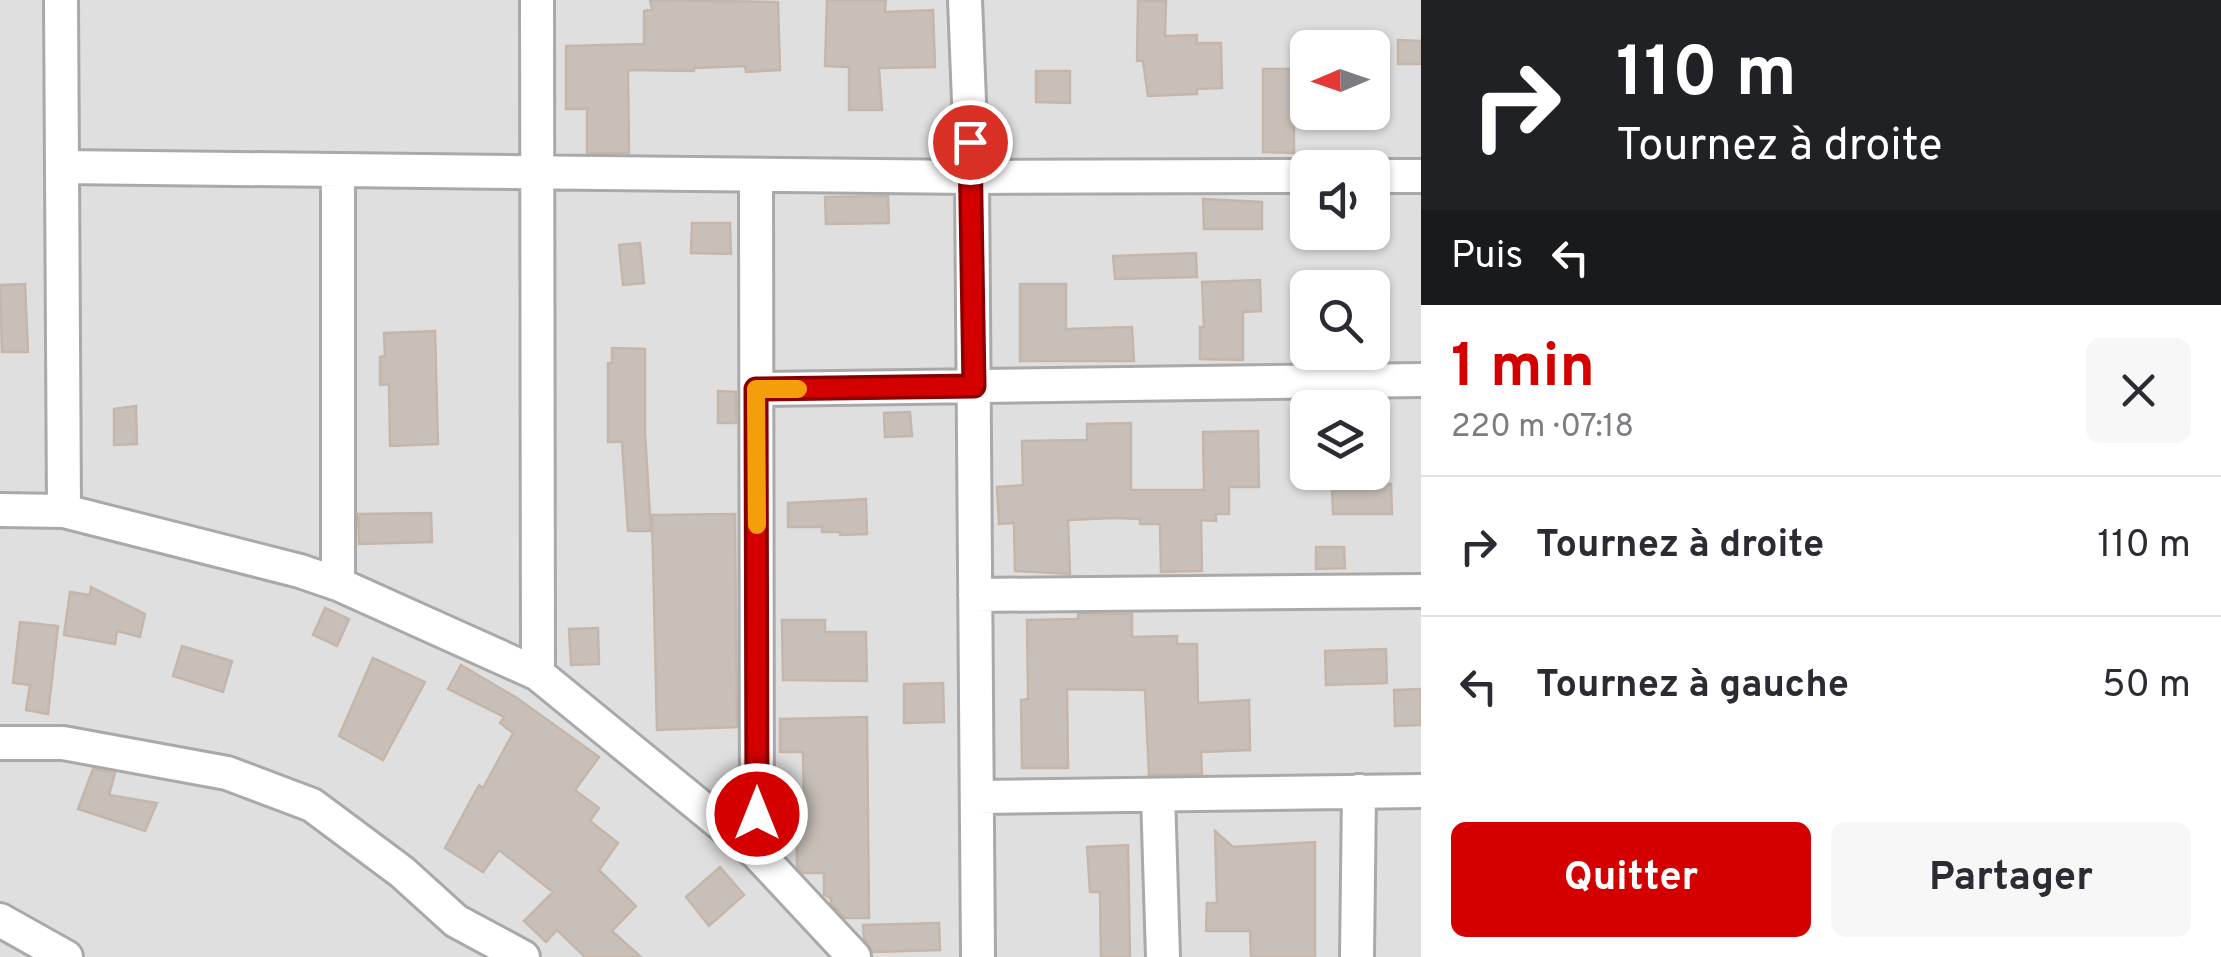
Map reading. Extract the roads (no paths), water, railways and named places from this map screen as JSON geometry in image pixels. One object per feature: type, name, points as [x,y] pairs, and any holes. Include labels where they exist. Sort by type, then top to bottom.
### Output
[{"type":"street","points":[[61,0],[64,511]]},
{"type":"street","points":[[536,0],[538,674]]},
{"type":"street","points":[[965,0],[972,177],[978,957]]},
{"type":"street","points":[[62,167],[972,177],[1290,176]]},
{"type":"street","points":[[338,170],[338,584]]},
{"type":"street","points":[[756,175],[757,853]]},
{"type":"street","points":[[1390,176],[1421,176]]},
{"type":"street","points":[[756,389],[1421,380]]},
{"type":"street","points":[[0,510],[64,511],[300,571],[338,584],[538,674],[757,853],[854,957]]},
{"type":"street","points":[[975,595],[1421,591]]},
{"type":"street","points":[[0,743],[63,743],[226,773],[312,805],[402,872],[456,921],[523,957]]},
{"type":"street","points":[[977,798],[1421,790]]},
{"type":"street","points":[[1357,957],[1359,792]]},
{"type":"street","points":[[1158,794],[1163,957]]},
{"type":"street","points":[[0,920],[66,957]]}]
